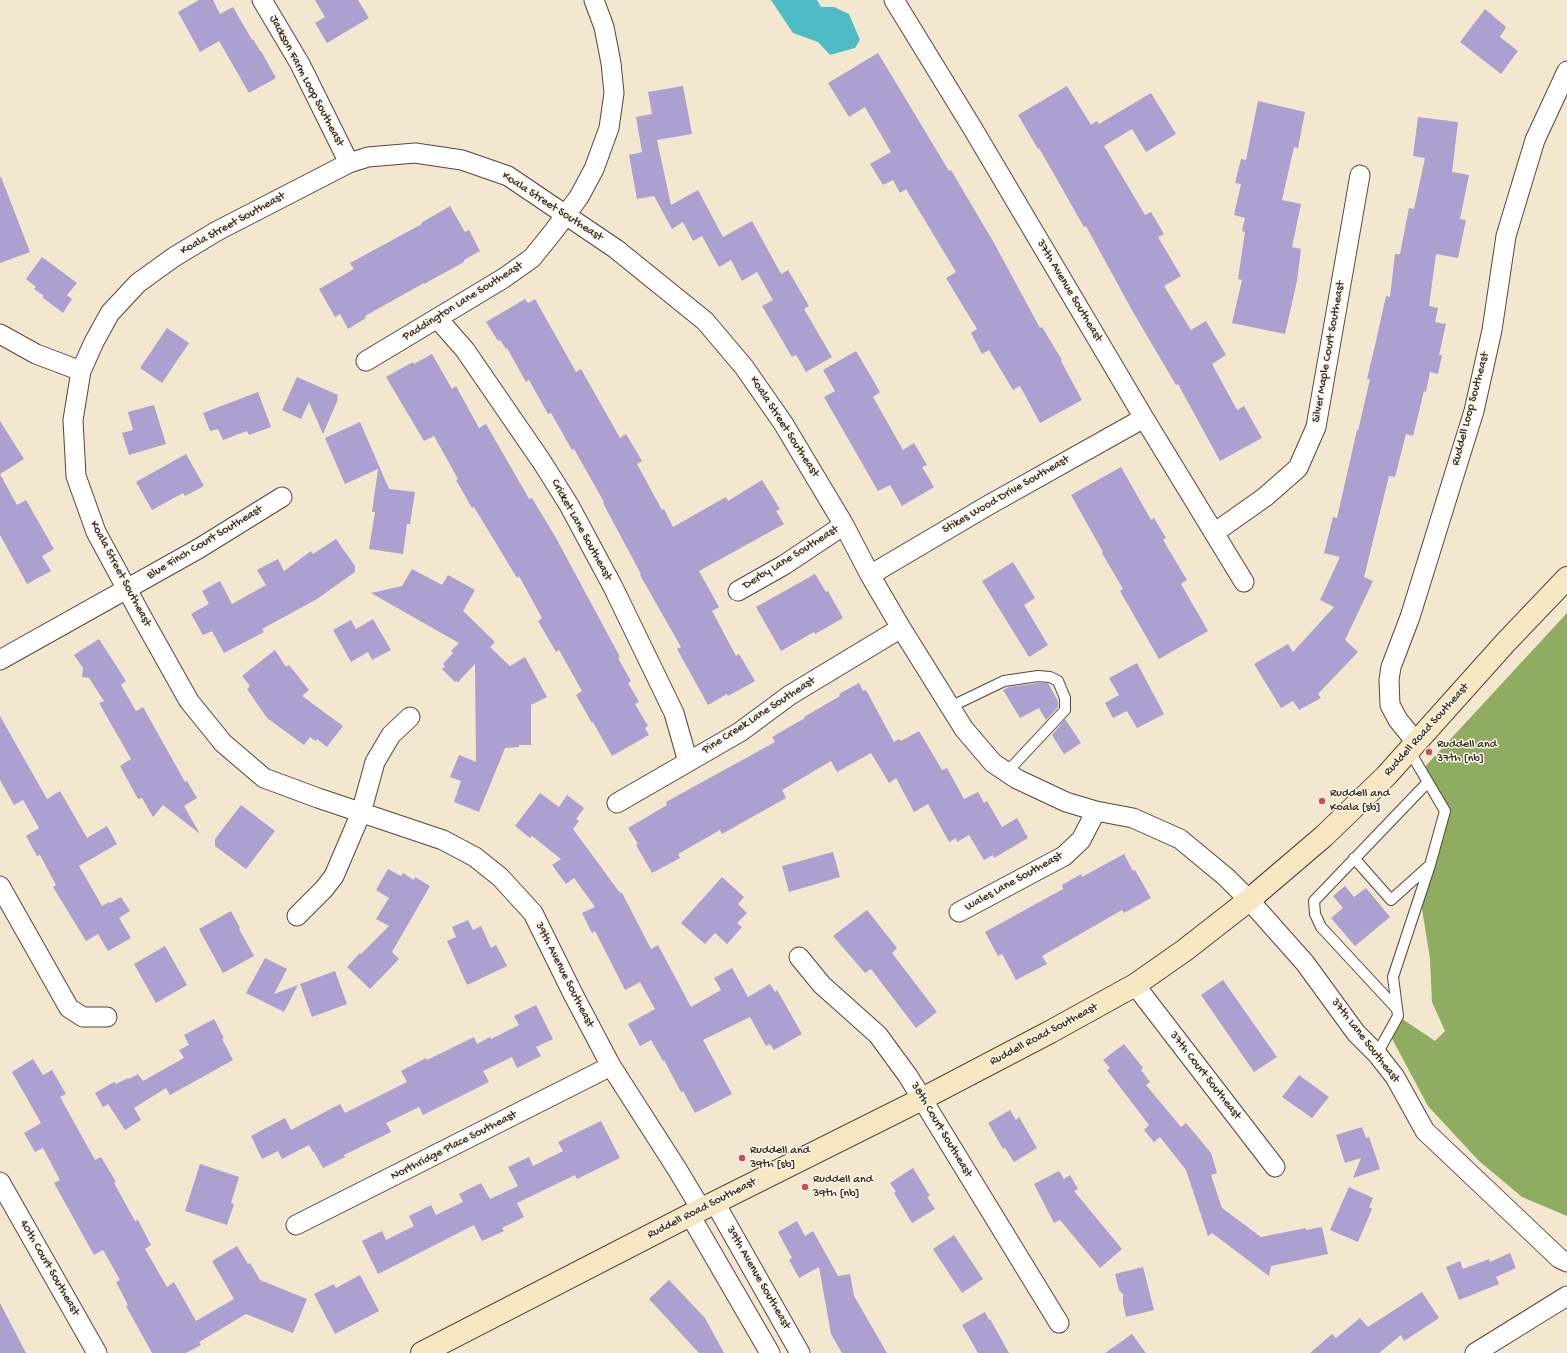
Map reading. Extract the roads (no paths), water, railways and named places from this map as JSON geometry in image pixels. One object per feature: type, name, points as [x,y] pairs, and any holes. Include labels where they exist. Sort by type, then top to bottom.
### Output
[{"type":"main road","name":"Ruddell Road Southeast","points":[[422,1353],[702,1209],[922,1099],[1135,986],[1185,950],[1249,900],[1324,836],[1386,776],[1506,642],[1567,578]]},
{"type":"street","name":"Jackson Farm Loop Southeast","points":[[262,0],[300,64],[349,163]]},
{"type":"street","points":[[566,215],[579,197],[594,169],[609,128],[614,93],[611,63],[604,28],[594,0]]},
{"type":"street","name":"37th Avenue Southeast","points":[[894,0],[973,128],[1144,418],[1244,582]]},
{"type":"street","name":"Ruddell Loop Southeast","points":[[1412,746],[1390,705],[1389,680],[1391,667],[1410,617],[1474,411],[1492,330],[1506,236],[1535,140],[1567,71]]},
{"type":"street","name":"Koala Street Southeast","points":[[361,813],[264,778],[223,742],[189,701],[96,532],[76,476],[73,420],[81,371],[94,342],[110,313],[138,283],[174,257],[217,231],[349,163],[368,157],[415,153],[462,160],[508,176],[616,249],[705,321],[744,367],[783,423],[844,525],[870,575],[901,628],[964,729],[993,763],[1018,779],[1066,802],[1096,811],[1133,818],[1180,839],[1226,877],[1249,900]]},
{"type":"street","name":"Silver Maple Court Southeast","points":[[1214,533],[1265,497],[1298,468],[1316,428],[1360,175]]},
{"type":"street","name":"Paddington Lane Southeast","points":[[366,360],[504,278],[532,258],[566,215]]},
{"type":"street","name":"Cricket Lane Southeast","points":[[437,318],[465,350],[542,462],[569,505],[613,588],[674,713],[688,762]]},
{"type":"street","points":[[0,334],[36,354],[81,371]]},
{"type":"street","name":"Stikes Wood Drive Southeast","points":[[870,575],[987,506],[1144,418]]},
{"type":"street","name":"Blue Finch Court Southeast","points":[[0,660],[198,550],[282,497]]},
{"type":"street","name":"Derby Lane Southeast","points":[[738,591],[784,565],[844,525]]},
{"type":"street","name":"Pine Creek Lane Southeast","points":[[617,803],[740,732],[790,695],[901,628]]},
{"type":"street","points":[[297,916],[324,889],[334,876],[361,813],[375,762],[391,735],[410,718]]},
{"type":"street","name":"Wales Lane Southeast","points":[[958,912],[1064,856],[1081,840],[1096,811]]},
{"type":"street","name":"39th Avenue Southeast","points":[[361,813],[443,840],[475,857],[500,877],[532,913],[612,1066],[702,1209],[800,1353]]},
{"type":"street","points":[[0,886],[69,1008],[83,1017],[107,1017]]},
{"type":"street","name":"37th Lane Southeast","points":[[1249,900],[1305,964],[1356,1033],[1377,1054],[1395,1077],[1425,1131],[1559,1258],[1567,1262]]},
{"type":"street","name":"38th Court Southeast","points":[[799,957],[822,985],[878,1035],[908,1076],[1059,1323]]},
{"type":"street","name":"37th Court Southeast","points":[[1135,986],[1275,1167]]},
{"type":"street","name":"Northridge Place Southeast","points":[[296,1225],[612,1066]]},
{"type":"street","name":"40th Court Southeast","points":[[0,1182],[98,1353]]},
{"type":"street","name":"39th Avenue Southeast","points":[[702,1209],[770,1353]]},
{"type":"street","points":[[1475,1353],[1567,1296]]},
{"type":"lane","points":[[950,707],[1004,681],[1038,676],[1050,676],[1058,681],[1065,698],[1065,710],[1007,772]]},
{"type":"lane","points":[[1377,1054],[1398,1016],[1393,977],[1430,865],[1445,811],[1428,782],[1412,746]]},
{"type":"lane","points":[[1397,1008],[1321,927],[1315,914],[1314,901],[1428,782]]},
{"type":"lane","points":[[1354,858],[1391,900],[1430,865]]},
{"type":"water","points":[[771,0],[817,0],[821,7],[834,7],[849,14],[860,40],[855,48],[830,55],[818,42],[793,33]]},
{"type":"place","name":"Ruddell and 37th [nb]","points":[[1429,752]]},
{"type":"place","name":"Ruddell and Koala [sb]","points":[[1322,801]]},
{"type":"place","name":"Ruddell and 39th [sb]","points":[[742,1158]]},
{"type":"place","name":"Ruddell and 39th [nb]","points":[[805,1187]]}]
